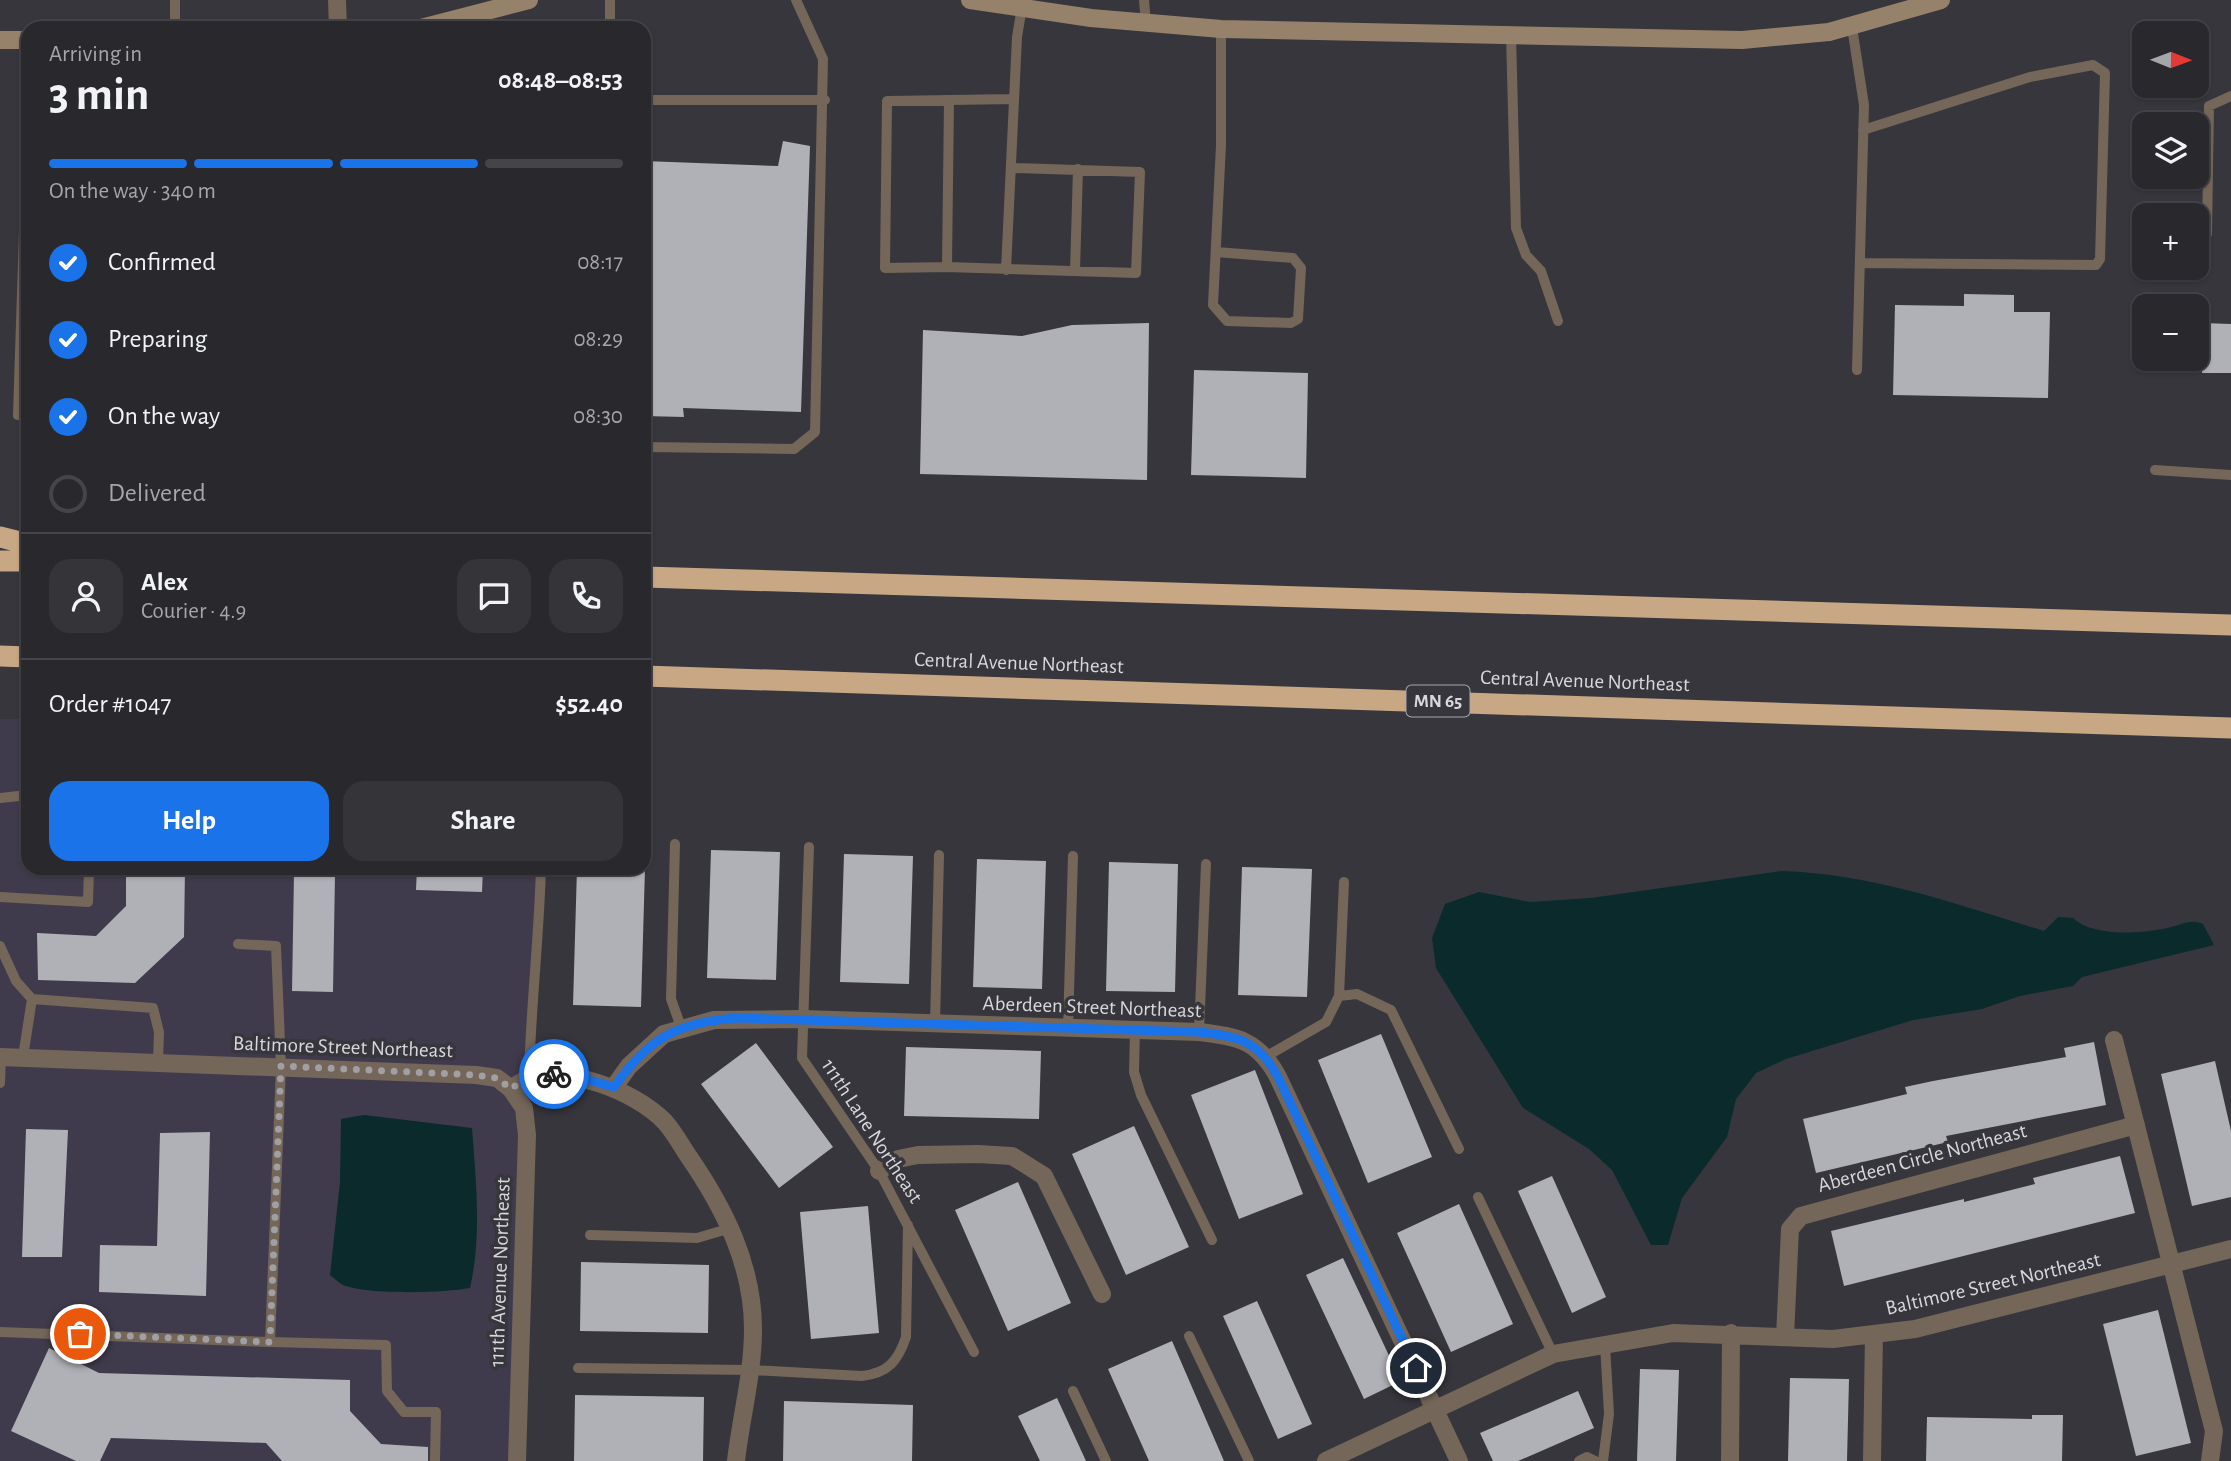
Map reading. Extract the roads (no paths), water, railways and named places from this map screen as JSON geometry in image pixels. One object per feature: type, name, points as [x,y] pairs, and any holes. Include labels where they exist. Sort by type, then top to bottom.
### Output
[{"type":"highway","points":[[0,537],[21,542]]},
{"type":"highway","points":[[0,561],[21,561]]},
{"type":"highway","points":[[651,577],[2231,625]]},
{"type":"highway","points":[[0,656],[21,657]]},
{"type":"highway","name":"Central Avenue Northeast","points":[[651,676],[2231,728]]},
{"type":"street","points":[[337,0],[338,21]]},
{"type":"street","points":[[448,21],[529,0]]},
{"type":"street","points":[[970,0],[1146,24],[1221,29],[1742,40],[1798,37],[1852,27],[1941,0]]},
{"type":"street","points":[[0,40],[21,40]]},
{"type":"street","name":"Aberdeen Street Northeast","points":[[614,1087],[646,1049],[664,1034],[681,1027],[737,1018],[1199,1032],[1251,1043],[1267,1056]]},
{"type":"street","points":[[2114,1040],[2214,1431],[2210,1461]]},
{"type":"street","points":[[1267,1056],[1459,1461]]},
{"type":"street","name":"Baltimore Street Northeast","points":[[1,1057],[476,1075],[497,1078],[511,1089]]},
{"type":"street","points":[[511,1089],[529,1075],[567,1074],[614,1087],[664,1121],[706,1182],[732,1228],[749,1290],[753,1327],[751,1370],[736,1461]]},
{"type":"street","name":"111th Avenue Northeast","points":[[511,1089],[524,1108],[527,1135],[517,1461]]},
{"type":"street","name":"Aberdeen Circle Northeast","points":[[1785,1337],[1790,1228],[1801,1216],[2136,1125]]},
{"type":"street","points":[[879,1171],[898,1159],[918,1155],[1012,1156],[1029,1165],[1044,1176],[1102,1294]]},
{"type":"street","name":"Baltimore Street Northeast","points":[[1326,1461],[1553,1354],[1673,1333],[1731,1333],[1833,1339],[1915,1329],[2231,1249]]},
{"type":"street","points":[[1730,1461],[1731,1333]]},
{"type":"street","points":[[1872,1461],[1874,1334]]},
{"type":"lane","points":[[175,0],[175,21]]},
{"type":"lane","points":[[610,0],[610,21]]},
{"type":"lane","points":[[651,447],[794,449],[815,432],[825,100],[823,59],[796,0]]},
{"type":"lane","points":[[1144,0],[1146,24]]},
{"type":"lane","points":[[1006,270],[1013,168],[1017,37],[1022,7]]},
{"type":"lane","points":[[1852,27],[1864,105],[1857,370]]},
{"type":"lane","points":[[1216,253],[1293,258],[1301,268],[1298,319],[1291,323],[1227,321],[1213,305],[1221,29]]},
{"type":"lane","points":[[1511,34],[1516,228],[1527,255],[1541,271],[1558,321]]},
{"type":"lane","points":[[1860,264],[2096,265],[2100,259],[2105,73],[2093,65],[2030,76],[1863,130]]},
{"type":"lane","points":[[2207,203],[2209,106],[2231,96]]},
{"type":"lane","points":[[1013,168],[1140,172],[1136,273],[947,267],[885,268],[887,101],[1014,99]]},
{"type":"lane","points":[[651,100],[825,100]]},
{"type":"lane","points":[[947,267],[949,100]]},
{"type":"lane","points":[[1075,271],[1078,169]]},
{"type":"lane","points":[[21,323],[18,415],[21,415]]},
{"type":"lane","points":[[2155,470],[2231,475]]},
{"type":"lane","points":[[0,797],[21,796]]},
{"type":"lane","points":[[676,844],[671,999],[681,1027]]},
{"type":"lane","name":"111th Lane Northeast","points":[[808,847],[802,1058],[879,1171],[974,1352]]},
{"type":"lane","points":[[935,1025],[940,855]]},
{"type":"lane","points":[[1068,1028],[1073,856]]},
{"type":"lane","points":[[1199,1032],[1206,864]]},
{"type":"lane","points":[[0,897],[88,902],[89,875]]},
{"type":"lane","points":[[529,1075],[530,1011],[538,965],[541,875]]},
{"type":"lane","points":[[1267,1056],[1326,1022],[1339,996],[1344,882]]},
{"type":"lane","points":[[238,944],[276,946],[281,1066],[270,1342]]},
{"type":"lane","points":[[0,946],[16,981],[32,999],[153,1008],[159,1031],[158,1062]]},
{"type":"lane","points":[[1339,996],[1357,994],[1391,1010],[1459,1149]]},
{"type":"lane","points":[[23,1057],[32,999]]},
{"type":"lane","points":[[1135,1030],[1134,1072],[1141,1095],[1212,1240]]},
{"type":"lane","points":[[0,1083],[1,1057]]},
{"type":"lane","points":[[1478,1197],[1553,1354]]},
{"type":"lane","points":[[578,1368],[751,1370],[862,1376],[878,1374],[891,1366],[900,1353],[905,1337],[908,1222]]},
{"type":"lane","points":[[590,1235],[697,1238],[732,1228]]},
{"type":"lane","points":[[0,1332],[386,1345],[387,1391],[404,1412],[436,1412],[435,1461]]},
{"type":"lane","points":[[1189,1336],[1248,1461]]},
{"type":"lane","points":[[1603,1461],[1609,1414],[1605,1345]]},
{"type":"lane","points":[[1073,1391],[1106,1461]]},
{"type":"lane","points":[[1579,1461],[1587,1457],[1595,1461]]}]
